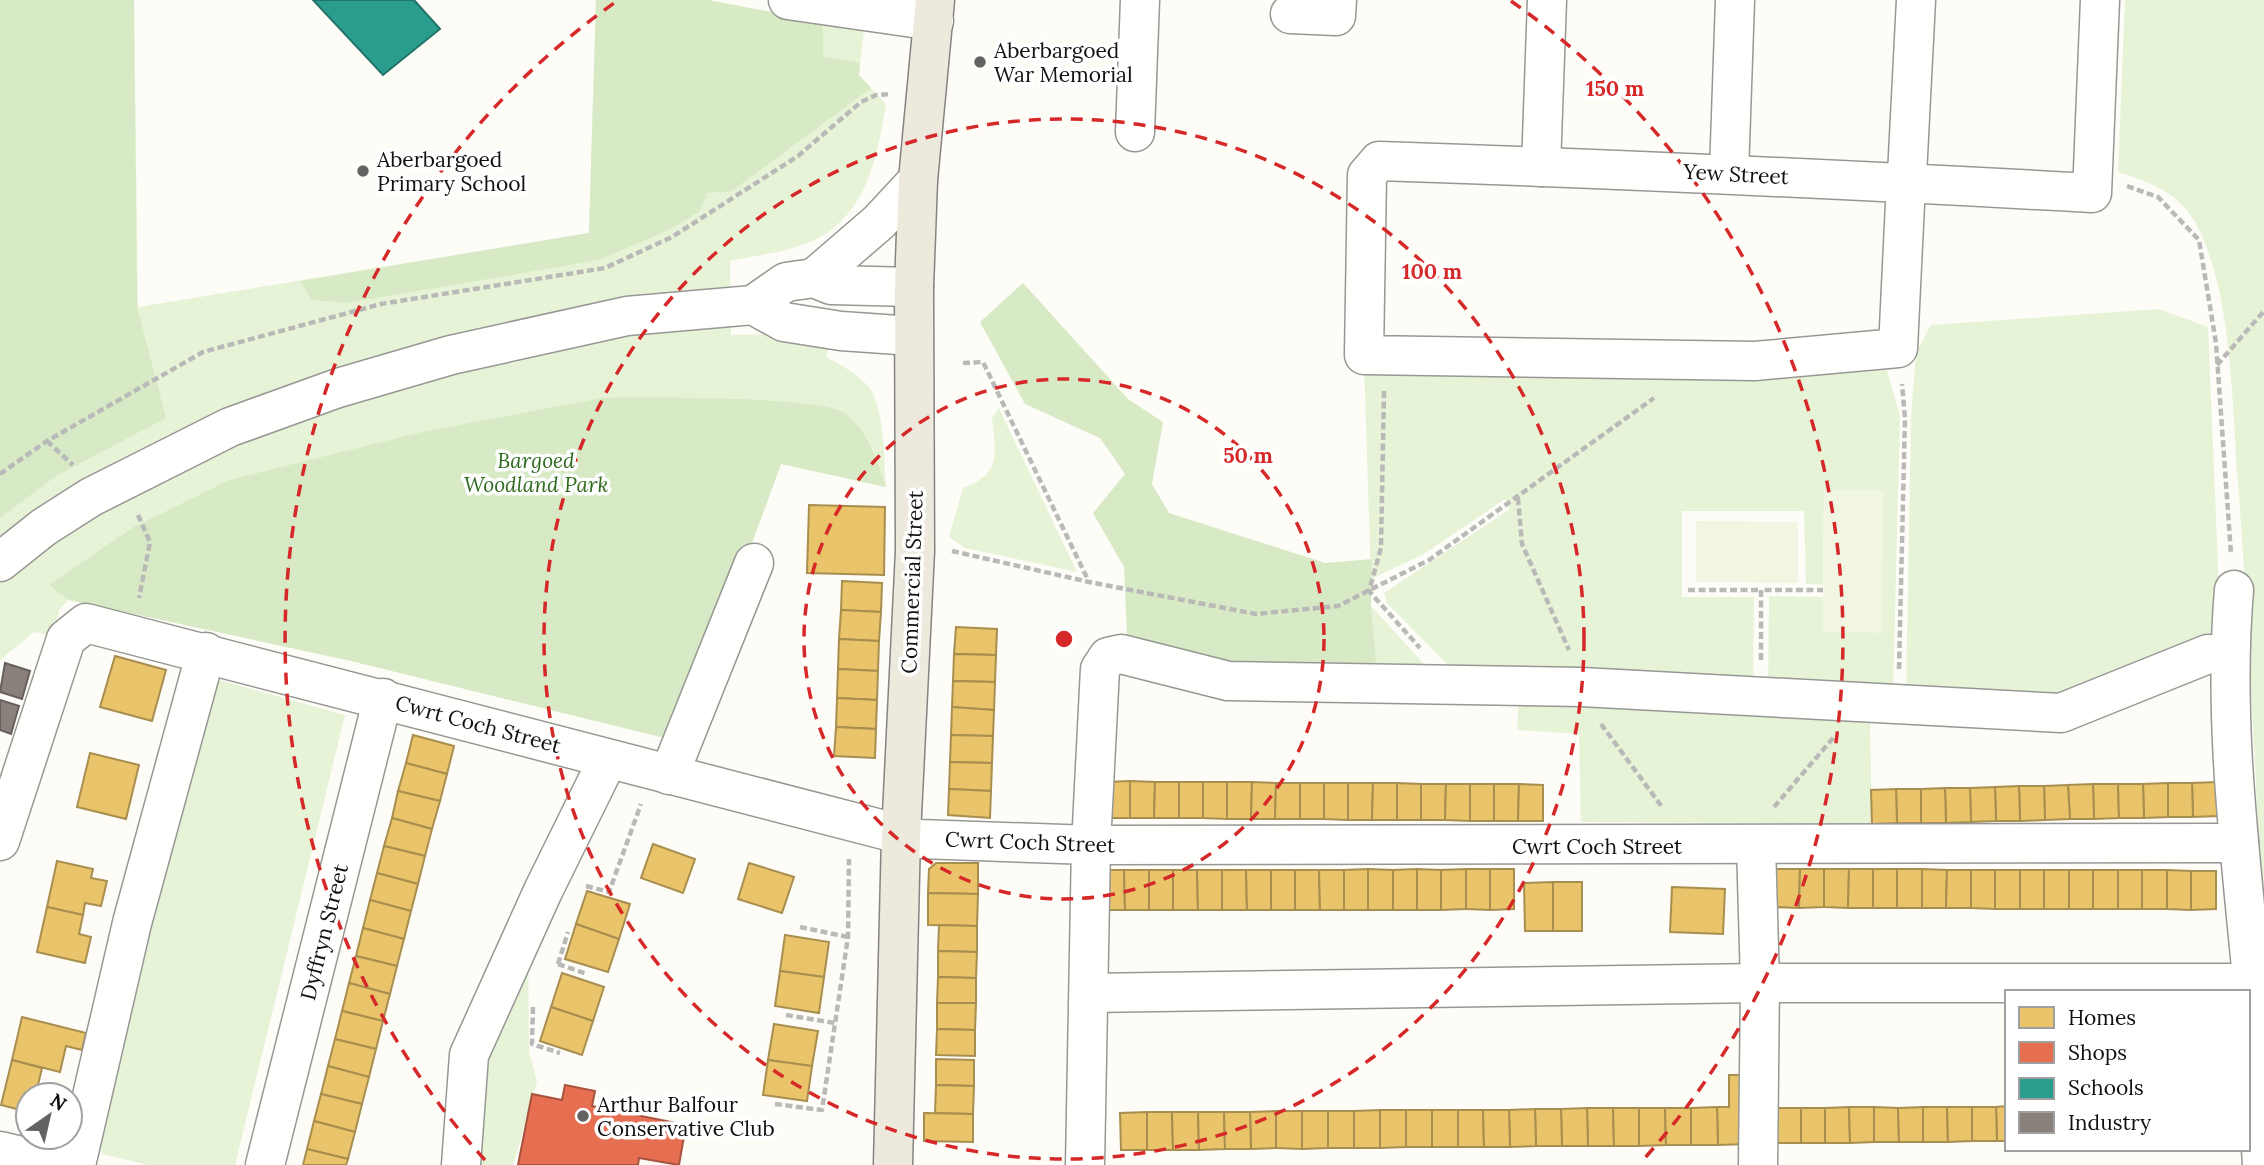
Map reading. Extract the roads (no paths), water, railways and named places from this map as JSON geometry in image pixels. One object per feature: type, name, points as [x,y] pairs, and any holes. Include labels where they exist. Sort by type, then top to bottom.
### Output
[{"type":"main road","name":"Commercial Street","points":[[895,1165],[901,835],[915,551],[914,287],[918,180],[935,10]]},
{"type":"street","points":[[788,0],[935,10]]},
{"type":"street","points":[[1135,132],[1140,0]]},
{"type":"street","points":[[1290,14],[1336,16],[1337,0]]},
{"type":"street","points":[[1541,167],[1547,0]]},
{"type":"street","points":[[1729,173],[1735,0]]},
{"type":"street","points":[[1906,183],[1916,0]]},
{"type":"street","name":"Yew Street","points":[[1906,183],[1898,348],[1755,361],[1364,355],[1367,175],[1379,161],[1729,173],[2092,193],[2100,0]]},
{"type":"street","points":[[814,278],[879,222],[918,180]]},
{"type":"street","points":[[0,562],[44,527],[91,497],[230,427],[338,388],[451,355],[627,316],[753,305],[786,282],[814,278],[831,285],[914,287]]},
{"type":"street","points":[[753,305],[784,322],[841,331],[913,335]]},
{"type":"street","points":[[660,773],[754,563]]},
{"type":"street","points":[[2234,590],[2228,655],[2239,843],[2252,983],[2262,1165]]},
{"type":"street","name":"Cwrt Coch Street","points":[[0,841],[66,639],[86,623],[919,839],[1091,845],[2239,843]]},
{"type":"street","points":[[76,1165],[132,923],[206,652]]},
{"type":"street","points":[[1086,1165],[1091,845],[1100,669],[1108,657],[1121,654],[1228,681],[1582,687],[2062,713],[2208,654],[2228,655]]},
{"type":"street","name":"Dyffryn Street","points":[[265,1165],[383,698]]},
{"type":"street","points":[[461,1165],[469,1055],[543,891],[608,759]]},
{"type":"street","points":[[1756,845],[1760,983],[1758,1165]]},
{"type":"street","points":[[1089,993],[1760,983],[2252,983]]},
{"type":"street","points":[[0,1151],[59,1165]]},
{"type":"place","name":"Aberbargoed War Memorial","points":[[980,62]]},
{"type":"place","name":"Aberbargoed Primary School","points":[[363,171]]},
{"type":"place","name":"Arthur Balfour Conservative Club","points":[[583,1116]]},
{"type":"park label","name":"Bargoed Woodland Park","points":[[536,472]]}]
